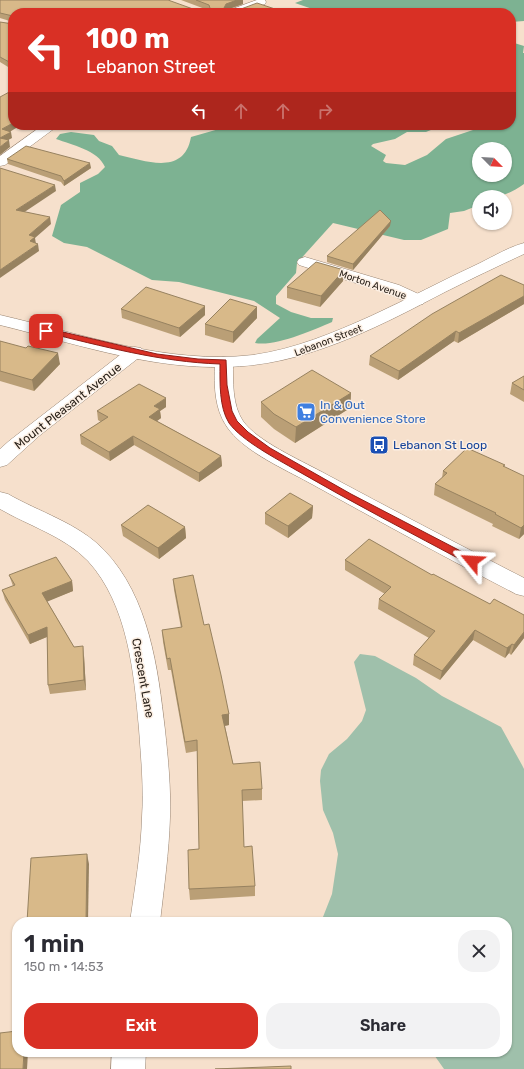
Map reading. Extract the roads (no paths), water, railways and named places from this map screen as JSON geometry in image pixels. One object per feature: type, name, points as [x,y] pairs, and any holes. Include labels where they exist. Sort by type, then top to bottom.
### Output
[{"type":"street","points":[[245,8],[261,2]]},
{"type":"street","points":[[2,167],[46,130]]},
{"type":"street","name":"Lebanon Street","points":[[0,320],[135,352],[178,359],[224,362],[272,358],[316,347],[369,324],[524,248]]},
{"type":"street","name":"Morton Avenue","points":[[305,262],[393,289],[417,300]]},
{"type":"street","name":"Mount Pleasant Avenue","points":[[0,460],[31,432],[113,372],[135,352]]},
{"type":"street","points":[[224,362],[223,385],[233,422],[255,442],[348,496],[524,588]]},
{"type":"street","name":"Crescent Lane","points":[[0,499],[67,533],[86,547],[95,555],[109,572],[128,612],[138,647],[149,699],[155,770],[156,824],[146,917]]},
{"type":"street","points":[[128,1069],[129,1057]]},
{"type":"place","name":"In & Out Convenience Store","points":[[306,412]]},
{"type":"place","name":"Lebanon St Loop","points":[[379,445]]}]
